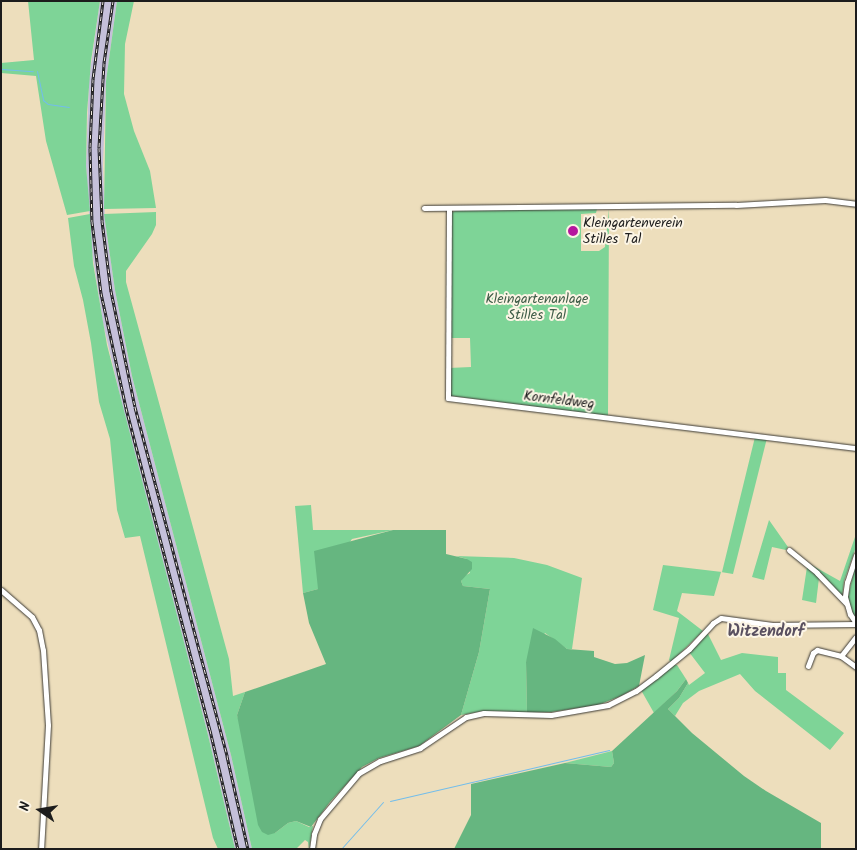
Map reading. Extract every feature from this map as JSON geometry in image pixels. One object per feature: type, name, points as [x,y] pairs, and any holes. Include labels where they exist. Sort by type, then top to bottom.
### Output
[{"type":"street","points":[[424,208],[727,205],[825,200],[856,204]]},
{"type":"street","name":"Kornfeldweg","points":[[449,208],[448,398],[856,448]]},
{"type":"street","points":[[312,849],[320,819],[359,774],[380,761],[420,748],[466,717],[484,713],[531,715],[562,713],[598,707],[621,699],[676,661],[713,623],[721,618],[773,625],[856,623],[846,603],[817,573],[790,550]]},
{"type":"street","points":[[846,603],[847,582],[856,556]]},
{"type":"street","points":[[1,590],[32,617],[40,634],[43,650],[48,691],[48,730],[41,849]]},
{"type":"street","points":[[840,656],[856,637]]},
{"type":"street","points":[[808,666],[813,653],[817,650],[840,656],[856,667]]},
{"type":"shaded area","points":[[100,1],[117,1],[106,81],[103,166],[105,221],[115,290],[132,376],[231,755],[252,849],[235,849],[207,731],[123,409],[103,323],[91,245],[86,166],[89,79]]},
{"type":"green space","points":[[28,1],[100,1],[91,61],[87,113],[86,166],[90,211],[67,215],[46,141],[36,76],[1,73],[1,63],[34,60]]},
{"type":"green space","points":[[117,1],[134,1],[125,44],[124,94],[134,131],[150,171],[156,208],[104,209],[106,81]]},
{"type":"green space","name":"Kleingartenanlage Stilles Tal","points":[[597,209],[596,213],[581,214],[581,251],[599,251],[605,247],[609,209],[608,416],[451,396],[449,368],[471,367],[470,338],[451,338],[450,362],[451,213],[457,210]]},
{"type":"green space","points":[[156,212],[156,225],[152,234],[126,271],[126,282],[229,659],[233,696],[245,692],[237,715],[275,833],[288,823],[296,821],[309,827],[313,826],[309,849],[308,842],[305,840],[296,849],[252,849],[231,755],[132,376],[115,290],[104,214]]},
{"type":"green space","points":[[90,214],[93,263],[107,345],[207,731],[235,849],[218,849],[213,838],[140,536],[125,538],[117,510],[110,439],[99,402],[91,343],[74,266],[68,218]]},
{"type":"green space","points":[[755,437],[767,438],[733,574],[721,572],[714,596],[682,593],[677,611],[703,631],[671,662],[669,660],[679,618],[653,610],[663,565],[722,572]]},
{"type":"green space","points":[[311,505],[313,530],[393,530],[352,539],[318,589],[303,593],[295,506]]},
{"type":"green space","points":[[769,520],[788,547],[786,550],[772,547],[764,580],[752,577]]},
{"type":"green space","points":[[393,530],[446,530],[446,554],[472,562],[472,569],[461,581],[463,586],[490,589],[479,652],[461,715],[419,746],[379,758],[362,767],[330,802],[311,827],[296,821],[288,823],[275,833],[268,835],[262,832],[258,825],[237,715],[245,692],[326,664],[309,623],[303,593],[318,589],[314,551]]},
{"type":"green space","points":[[856,534],[856,547],[844,581],[842,597],[808,563],[840,581]]},
{"type":"green space","points":[[456,556],[514,558],[547,565],[582,578],[572,649],[567,649],[545,633],[526,662],[527,713],[483,711],[461,715],[479,652],[490,589],[463,586],[461,581],[464,576],[470,573],[467,559]]},
{"type":"green space","points":[[856,562],[856,620],[848,597]]},
{"type":"green space","points":[[807,567],[819,578],[816,603],[802,600]]},
{"type":"green space","points":[[533,628],[555,639],[567,649],[594,651],[594,657],[615,664],[627,663],[645,655],[639,686],[621,696],[598,705],[551,712],[527,713],[526,662]]},
{"type":"green space","points":[[707,632],[721,660],[742,653],[778,657],[778,673],[786,673],[786,690],[844,733],[830,750],[755,691],[740,674],[699,691],[683,703],[675,716],[668,709],[679,698],[688,683],[689,685],[705,673],[689,652]]},
{"type":"green space","points":[[674,665],[677,665],[686,679],[677,691],[654,713],[641,690]]},
{"type":"green space","points":[[686,679],[688,683],[679,698],[668,709],[692,733],[744,776],[821,823],[821,849],[454,849],[471,815],[471,784],[565,763],[611,767],[614,763],[612,751],[677,691]]},
{"type":"green space","points":[[612,751],[614,763],[611,767],[565,763]]},
{"type":"waterway","points":[[1,69],[33,71]]},
{"type":"waterway","points":[[37,71],[43,100],[48,104],[69,107]]},
{"type":"waterway","points":[[390,801],[609,750]]},
{"type":"waterway","points":[[341,849],[383,802]]},
{"type":"railway","points":[[103,1],[93,79],[90,148],[92,222],[101,293],[126,408],[210,730],[238,849]]},
{"type":"railway","points":[[113,1],[104,63],[99,148],[102,221],[111,291],[135,407],[227,756],[248,849]]},
{"type":"place","name":"Kleingartenverein Stilles Tal","points":[[573,231]]},
{"type":"district","name":"Witzendorf","points":[[766,632]]}]
